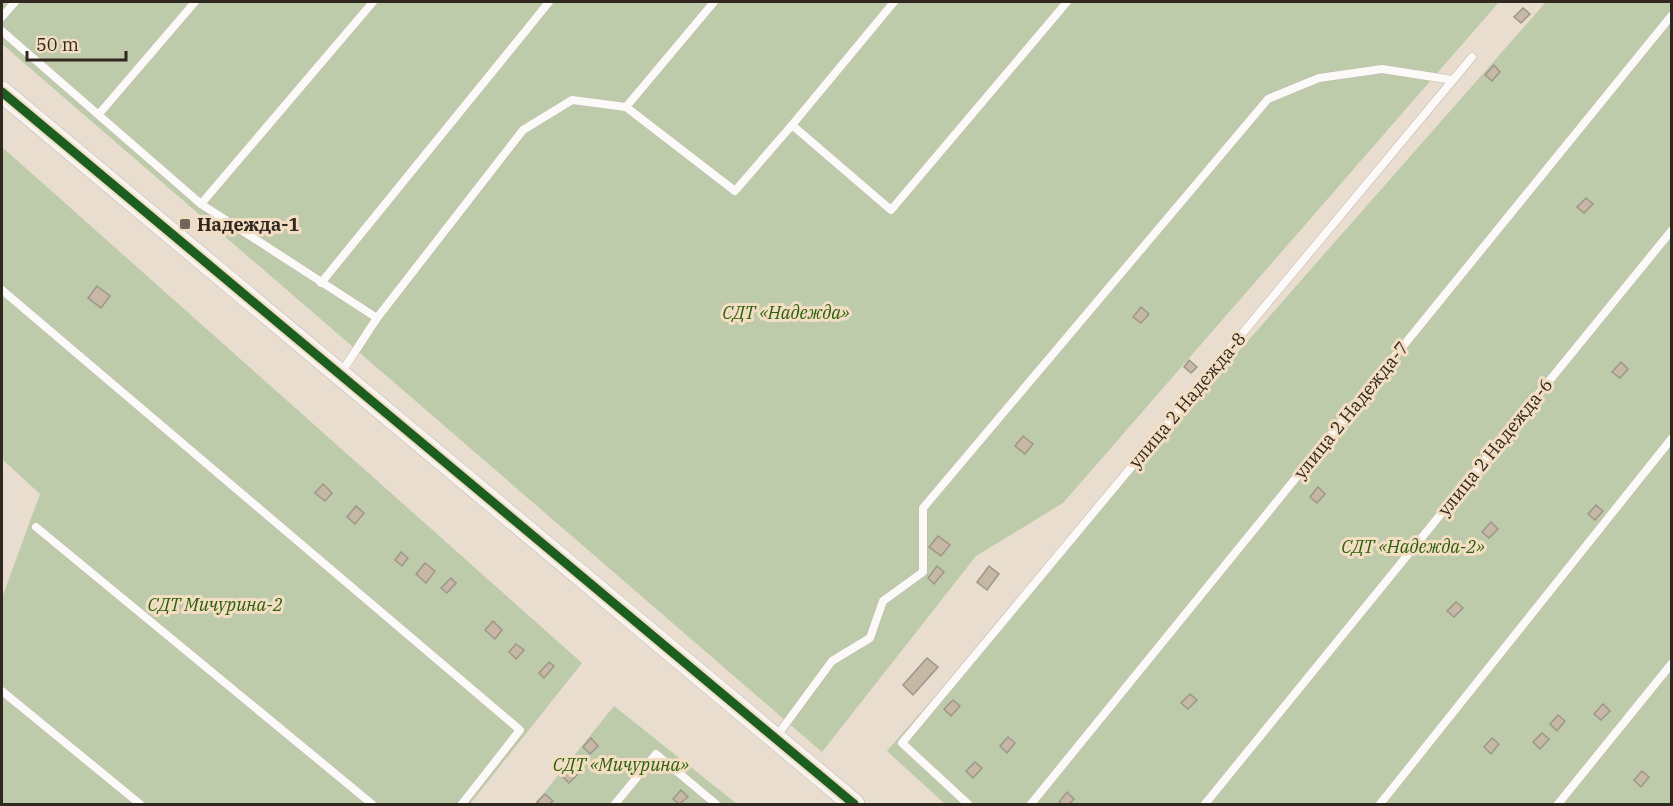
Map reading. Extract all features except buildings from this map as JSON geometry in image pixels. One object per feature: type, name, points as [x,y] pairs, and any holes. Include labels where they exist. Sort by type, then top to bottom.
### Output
[{"type":"street","points":[[2,92],[854,804]]},
{"type":"lane","points":[[2,17],[15,2]]},
{"type":"lane","points":[[99,114],[195,2]]},
{"type":"lane","points":[[201,204],[373,2]]},
{"type":"lane","points":[[321,283],[549,2]]},
{"type":"lane","points":[[626,107],[714,2]]},
{"type":"lane","points":[[340,374],[377,318],[523,130],[572,100],[626,107],[735,190],[894,2]]},
{"type":"lane","points":[[792,125],[891,210],[1067,2]]},
{"type":"lane","name":"улица 2 Надежда-7","points":[[1031,804],[1671,15]]},
{"type":"lane","points":[[2,31],[201,204],[377,318]]},
{"type":"lane","name":"улица 2 Надежда-8","points":[[968,804],[902,743],[1472,57]]},
{"type":"lane","points":[[775,738],[832,661],[870,638],[883,601],[923,572],[923,508],[1268,99],[1319,78],[1382,69],[1453,80]]},
{"type":"lane","name":"улица 2 Надежда-6","points":[[1205,804],[1671,230]]},
{"type":"lane","points":[[2,290],[520,730],[462,804]]},
{"type":"lane","points":[[1380,804],[1671,438]]},
{"type":"lane","points":[[36,527],[372,804]]},
{"type":"lane","points":[[1558,804],[1671,663]]},
{"type":"lane","points":[[2,691],[140,804]]},
{"type":"lane","points":[[615,804],[656,754],[716,804]]},
{"type":"green space","name":"СДТ «Надежда»","points":[[2,2],[1499,2],[1063,503],[976,556],[822,752],[2,44]]},
{"type":"green space","name":"СДТ «Надежда-2»","points":[[1546,2],[1671,2],[1671,804],[945,804],[887,751]]},
{"type":"green space","name":"СДТ Мичурина-2","points":[[2,147],[582,663],[470,804],[2,804],[2,598],[40,494],[2,459]]},
{"type":"green space","name":"СДТ «Мичурина»","points":[[614,706],[737,804],[535,804]]},
{"type":"cycle path","points":[[2,92],[854,804]]},
{"type":"place","name":"Надежда-1","points":[[185,224]]}]
